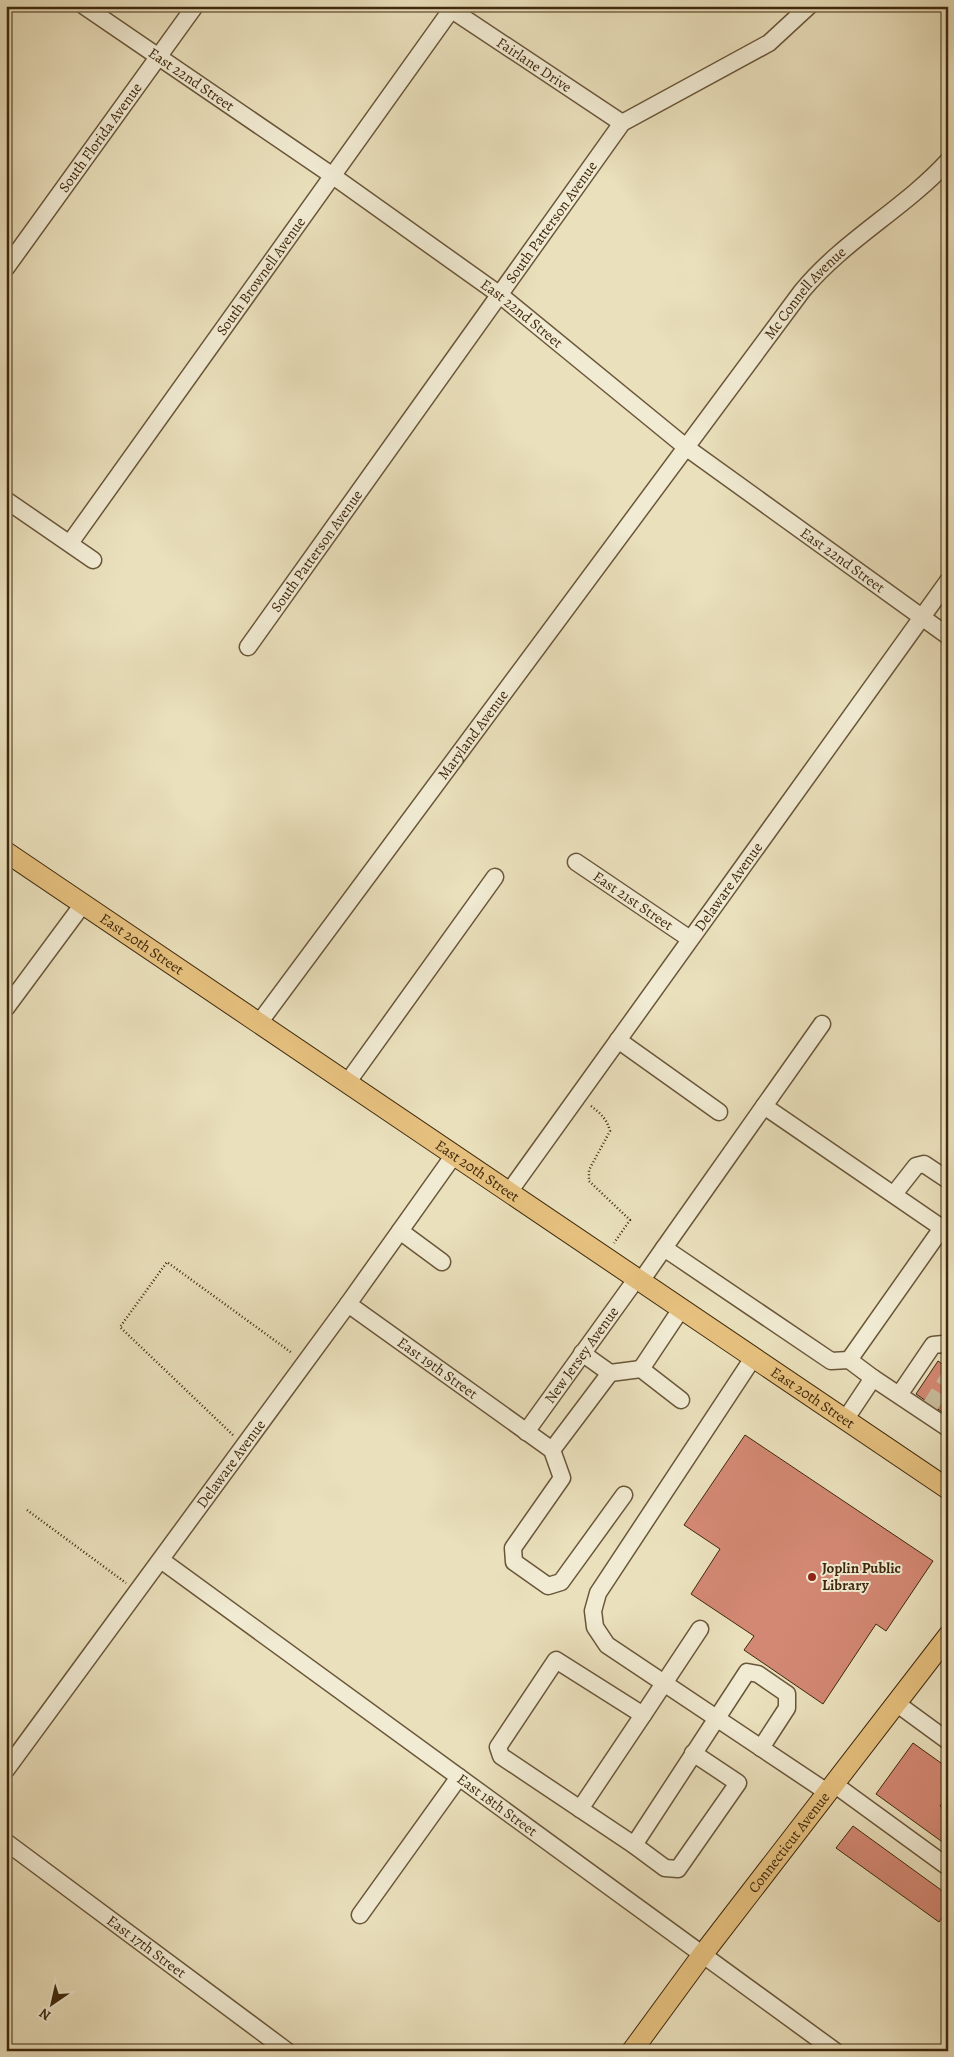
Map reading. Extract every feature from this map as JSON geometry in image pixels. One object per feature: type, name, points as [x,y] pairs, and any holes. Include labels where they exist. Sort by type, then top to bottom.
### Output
[{"type":"main road","name":"East 20th Street","points":[[6,852],[946,1489]]},
{"type":"main road","name":"Connecticut Avenue","points":[[632,2051],[703,1954],[896,1703],[944,1647]]},
{"type":"street","name":"East 22nd Street","points":[[84,6],[333,176],[500,295],[688,448],[948,636]]},
{"type":"street","name":"South Florida Avenue","points":[[6,268],[195,6]]},
{"type":"street","name":"South Patterson Avenue","points":[[248,647],[622,123],[768,43],[810,6]]},
{"type":"street","name":"Fairlane Drive","points":[[448,8],[622,123]]},
{"type":"street","name":"South Brownell Avenue","points":[[70,543],[333,176],[448,8]]},
{"type":"street","name":"Mc Connell Avenue","points":[[688,448],[811,280],[848,245],[926,182],[948,161]]},
{"type":"street","name":"Maryland Avenue","points":[[259,1023],[688,448]]},
{"type":"street","points":[[6,500],[94,560]]},
{"type":"street","name":"Delaware Avenue","points":[[509,1192],[948,581]]},
{"type":"street","name":"East 21st Street","points":[[576,862],[690,939]]},
{"type":"street","points":[[347,1082],[495,877]]},
{"type":"street","points":[[6,1008],[82,904]]},
{"type":"street","name":"New Jersey Avenue","points":[[526,1432],[582,1353],[664,1248],[822,1024]]},
{"type":"street","points":[[618,1040],[719,1112]]},
{"type":"street","points":[[764,1106],[945,1230],[849,1360]]},
{"type":"street","name":"Delaware Avenue","points":[[6,1770],[348,1304],[454,1155]]},
{"type":"street","points":[[894,1194],[916,1166],[924,1164],[948,1180]]},
{"type":"street","points":[[400,1231],[442,1262]]},
{"type":"street","points":[[664,1248],[831,1362],[849,1360],[899,1394],[928,1410],[947,1425]]},
{"type":"street","name":"East 19th Street","points":[[348,1304],[552,1450]]},
{"type":"street","points":[[641,1369],[681,1309]]},
{"type":"street","points":[[899,1394],[933,1345],[943,1344],[948,1347]]},
{"type":"street","points":[[582,1353],[610,1373],[641,1369],[681,1400]]},
{"type":"street","points":[[753,1358],[598,1593],[593,1611],[595,1628],[607,1645],[663,1684],[761,1748],[831,1788],[948,1867]]},
{"type":"street","points":[[610,1373],[552,1450],[562,1478],[513,1548],[514,1562],[548,1586],[561,1582],[624,1495]]},
{"type":"street","points":[[845,1420],[874,1378]]},
{"type":"street","name":"East 18th Street","points":[[160,1560],[703,1954],[832,2050]]},
{"type":"street","points":[[580,1809],[700,1629]]},
{"type":"street","points":[[643,1715],[556,1660],[498,1746],[501,1756],[634,1845],[665,1868],[678,1869],[738,1783],[693,1753]]},
{"type":"street","points":[[634,1845],[715,1718],[747,1672],[758,1674],[787,1694],[788,1708],[761,1748]]},
{"type":"street","points":[[896,1703],[948,1741]]},
{"type":"street","points":[[360,1915],[459,1777]]},
{"type":"street","name":"East 17th Street","points":[[6,1842],[287,2051]]},
{"type":"path","points":[[578,1096],[600,1112],[608,1123],[610,1131],[589,1170],[589,1180],[630,1220],[605,1257]]},
{"type":"path","points":[[244,1446],[120,1326],[167,1262],[305,1363]]},
{"type":"path","points":[[27,1510],[137,1592]]},
{"type":"building","points":[[938,1361],[948,1368],[948,1416],[916,1394]]},
{"type":"building","name":"Joplin Public Library","points":[[745,1435],[933,1561],[886,1631],[876,1624],[823,1704],[744,1650],[754,1636],[691,1594],[720,1549],[684,1525]]},
{"type":"building","points":[[913,1743],[948,1768],[948,1796],[940,1806],[948,1812],[948,1846],[876,1794]]},
{"type":"building","points":[[853,1826],[948,1895],[948,1910],[939,1922],[836,1848]]},
{"type":"tunnel","points":[[930,1406],[948,1378]]},
{"type":"place","name":"Joplin Public Library","points":[[812,1577]]}]
